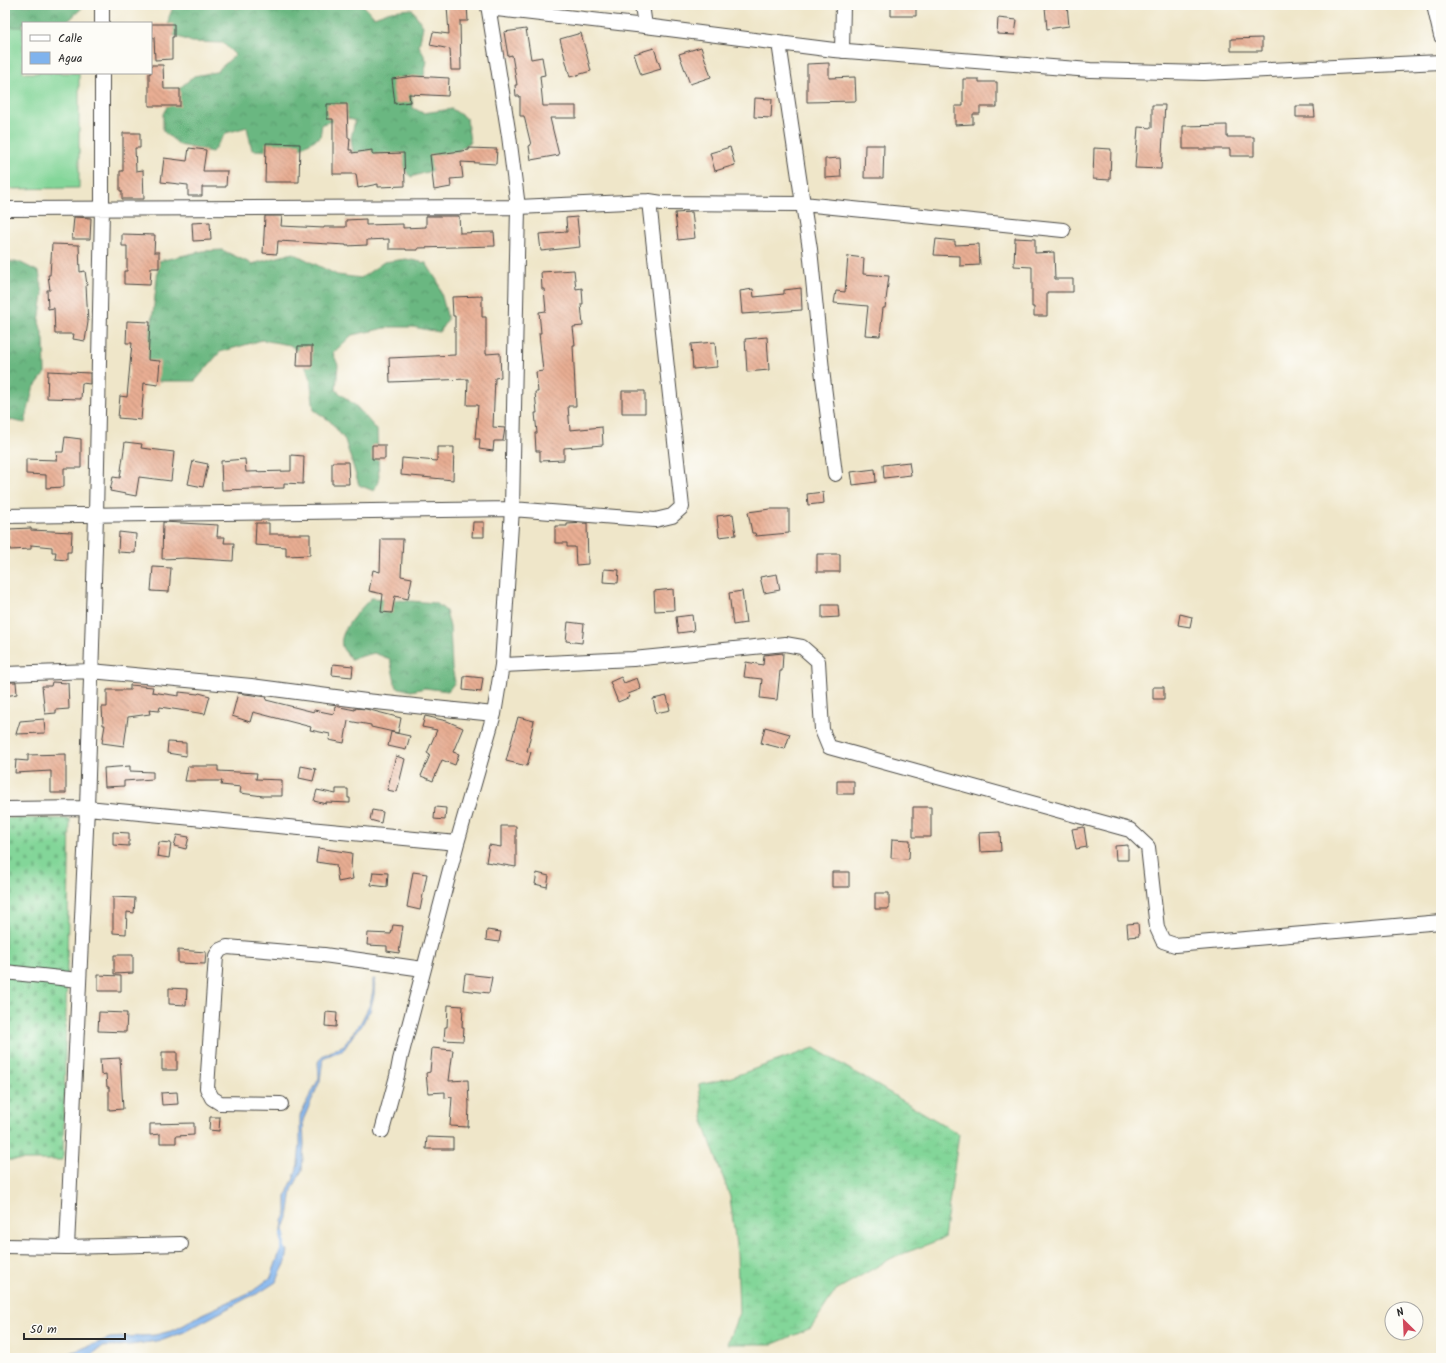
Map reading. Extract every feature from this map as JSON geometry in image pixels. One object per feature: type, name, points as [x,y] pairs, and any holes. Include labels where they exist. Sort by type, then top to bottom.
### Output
[{"type":"street","points":[[102,5],[102,22]]},
{"type":"street","points":[[642,5],[645,26]]},
{"type":"street","points":[[842,51],[843,5]]},
{"type":"street","points":[[1434,5],[1441,36]]},
{"type":"street","points":[[382,1131],[423,969],[494,714],[502,665],[512,509],[518,207],[509,136],[488,6],[842,51],[1090,70],[1204,73],[1441,62]]},
{"type":"street","points":[[779,43],[810,250],[820,355],[835,474]]},
{"type":"street","points":[[67,1247],[87,808],[96,515],[102,208],[102,74]]},
{"type":"street","points":[[5,516],[512,509],[655,520],[672,516],[682,507],[649,201]]},
{"type":"street","points":[[5,209],[518,207],[649,201],[662,203],[803,204],[1063,230]]},
{"type":"street","points":[[502,665],[633,658],[785,644],[802,647],[818,661],[822,730],[829,747],[1130,830],[1148,846],[1157,928],[1163,941],[1175,945],[1441,922]]},
{"type":"street","points":[[5,674],[91,671],[252,686],[366,701],[494,714]]},
{"type":"street","points":[[5,809],[87,808],[457,843]]},
{"type":"street","points":[[280,1104],[220,1103],[212,1098],[207,1088],[216,956],[220,950],[227,947],[324,955],[423,969]]},
{"type":"street","points":[[5,972],[79,980]]},
{"type":"street","points":[[5,1246],[67,1247],[181,1244]]},
{"type":"green space","points":[[5,5],[85,5],[67,22],[22,22],[22,34],[5,32]]},
{"type":"green space","points":[[174,5],[230,5],[237,9],[244,5],[363,5],[374,17],[391,11],[412,9],[423,26],[419,46],[427,61],[423,80],[411,94],[413,108],[423,113],[452,109],[467,119],[470,142],[434,170],[411,177],[400,164],[355,167],[351,138],[355,121],[345,117],[322,124],[320,137],[297,150],[252,150],[247,127],[226,133],[212,152],[180,145],[163,131],[163,114],[175,92],[194,76],[216,72],[235,55],[223,43],[192,42],[168,33],[169,17]]},
{"type":"green space","points":[[5,27],[22,27],[22,74],[79,74],[79,188],[5,189]]},
{"type":"green space","points":[[222,250],[252,264],[293,253],[337,275],[361,278],[384,262],[406,259],[426,263],[438,282],[448,319],[439,332],[413,327],[390,327],[352,335],[333,353],[338,365],[336,390],[357,407],[377,430],[379,479],[374,491],[359,485],[345,440],[330,421],[314,410],[310,377],[301,354],[290,345],[262,340],[220,352],[195,381],[154,381],[142,361],[152,322],[159,261],[203,251]]},
{"type":"green space","points":[[5,262],[19,262],[39,272],[43,294],[39,322],[44,340],[45,373],[33,389],[25,423],[5,419]]},
{"type":"green space","points":[[371,598],[436,603],[446,611],[450,627],[452,668],[455,682],[448,691],[425,688],[411,691],[396,687],[390,659],[374,653],[351,659],[343,649],[341,643],[343,636],[350,622]]},
{"type":"green space","points":[[5,818],[70,819],[63,1160],[5,1160]]},
{"type":"green space","points":[[814,1048],[959,1134],[944,1238],[892,1258],[836,1290],[811,1328],[773,1344],[727,1344],[739,1313],[737,1254],[730,1197],[704,1124],[699,1085],[729,1078]]},
{"type":"water","points":[[373,979],[375,979],[374,995],[370,1011],[361,1027],[356,1031],[344,1049],[323,1058],[320,1081],[303,1120],[304,1145],[302,1170],[292,1190],[288,1218],[284,1228],[285,1238],[281,1239],[283,1221],[286,1215],[286,1197],[298,1164],[300,1116],[319,1078],[318,1062],[322,1056],[344,1045],[361,1022],[370,1004],[373,990]]},
{"type":"water","points":[[281,1249],[288,1250],[286,1262],[276,1282],[259,1293],[184,1332],[163,1340],[131,1345],[102,1347],[91,1355],[81,1358],[62,1358],[65,1355],[110,1338],[155,1335],[171,1331],[202,1314],[253,1291],[271,1277]]},
{"type":"building","points":[[467,5],[468,21],[460,21],[461,70],[451,70],[450,49],[430,45],[433,32],[449,34],[447,6]]},
{"type":"building","points":[[891,5],[916,5],[916,16],[891,16]]},
{"type":"building","points":[[1067,5],[1069,26],[1047,29],[1045,7]]},
{"type":"building","points":[[998,18],[1017,20],[1015,35],[997,34]]},
{"type":"building","points":[[152,24],[174,24],[174,37],[172,37],[172,59],[155,60],[154,37],[152,38]]},
{"type":"building","points":[[526,29],[531,59],[542,57],[545,75],[540,76],[543,106],[576,106],[576,118],[550,118],[559,155],[531,160],[529,146],[531,145],[524,116],[520,116],[520,96],[516,96],[515,85],[517,85],[512,55],[508,56],[504,32]]},
{"type":"building","points":[[581,33],[591,71],[570,77],[560,39]]},
{"type":"building","points":[[1262,38],[1262,51],[1231,51],[1231,39]]},
{"type":"building","points":[[701,47],[711,77],[690,84],[679,54]]},
{"type":"building","points":[[654,48],[661,69],[641,75],[634,54]]},
{"type":"building","points":[[829,63],[829,78],[855,77],[856,101],[807,102],[807,64]]},
{"type":"building","points":[[152,65],[163,65],[164,89],[180,89],[180,106],[149,106],[149,74],[152,74]]},
{"type":"building","points":[[413,76],[449,78],[448,96],[409,94],[410,102],[395,104],[392,79]]},
{"type":"building","points":[[963,79],[979,79],[979,82],[997,82],[997,107],[980,107],[980,114],[973,114],[973,124],[955,125],[955,106],[963,106]]},
{"type":"building","points":[[755,98],[772,99],[771,118],[754,117]]},
{"type":"building","points":[[327,104],[347,104],[348,138],[350,138],[349,150],[352,150],[352,153],[372,150],[372,154],[404,153],[405,186],[378,187],[378,184],[358,188],[356,174],[333,174],[333,119],[327,119]]},
{"type":"building","points":[[1152,105],[1165,105],[1161,169],[1135,168],[1138,127],[1152,128]]},
{"type":"building","points":[[1296,106],[1314,106],[1315,117],[1296,117]]},
{"type":"building","points":[[1227,125],[1227,137],[1254,137],[1254,156],[1230,156],[1230,149],[1183,149],[1183,126]]},
{"type":"building","points":[[123,133],[140,133],[140,148],[135,148],[136,171],[143,170],[144,199],[122,199],[122,191],[120,191],[120,171],[123,171]]},
{"type":"building","points":[[266,143],[300,144],[299,182],[265,182]]},
{"type":"building","points":[[865,145],[884,145],[883,178],[864,178]]},
{"type":"building","points":[[730,147],[735,165],[715,171],[710,153]]},
{"type":"building","points":[[189,148],[206,150],[203,171],[227,171],[226,187],[202,187],[202,196],[188,196],[188,185],[161,182],[164,158],[187,161]]},
{"type":"building","points":[[469,148],[497,149],[496,164],[461,162],[463,178],[450,179],[451,187],[434,190],[430,155],[469,150]]},
{"type":"building","points":[[1094,148],[1111,149],[1110,180],[1093,179]]},
{"type":"building","points":[[840,158],[841,177],[825,178],[825,159]]},
{"type":"building","points":[[692,212],[695,238],[678,240],[675,213]]},
{"type":"building","points":[[265,216],[282,216],[281,226],[324,228],[346,227],[346,220],[366,219],[366,225],[403,224],[403,228],[426,227],[426,216],[459,216],[460,233],[494,232],[495,246],[418,248],[418,250],[406,250],[389,249],[389,239],[367,240],[367,245],[346,246],[278,241],[277,254],[263,253]]},
{"type":"building","points":[[74,217],[91,218],[90,239],[72,239]]},
{"type":"building","points":[[577,217],[580,247],[541,251],[539,234],[567,232],[566,218]]},
{"type":"building","points":[[210,222],[211,240],[193,241],[192,223]]},
{"type":"building","points":[[122,234],[155,235],[154,252],[159,252],[159,268],[151,268],[150,285],[124,284],[124,271],[127,271],[127,246],[122,246]]},
{"type":"building","points":[[1015,238],[1035,239],[1035,253],[1054,252],[1055,279],[1073,279],[1073,292],[1047,292],[1047,316],[1034,316],[1034,307],[1032,307],[1032,267],[1014,266]]},
{"type":"building","points":[[936,239],[955,241],[955,245],[979,244],[980,265],[960,266],[960,256],[934,255]]},
{"type":"building","points":[[52,244],[79,245],[80,272],[85,271],[87,285],[88,322],[85,341],[73,339],[74,334],[55,334],[54,308],[48,309],[47,290],[50,290],[48,275],[50,275]]},
{"type":"building","points":[[848,256],[864,258],[863,274],[889,276],[880,336],[865,335],[868,306],[834,303],[836,291],[845,292]]},
{"type":"building","points":[[574,270],[576,289],[582,288],[583,304],[581,304],[583,326],[573,327],[575,345],[573,345],[576,406],[568,406],[570,430],[602,427],[603,445],[564,448],[564,460],[540,461],[540,451],[536,451],[535,433],[537,433],[535,413],[537,413],[535,392],[538,392],[536,372],[543,371],[539,333],[541,333],[539,312],[546,311],[541,272]]},
{"type":"building","points":[[801,288],[802,310],[742,314],[740,291],[753,289],[754,297],[784,294],[784,290]]},
{"type":"building","points":[[482,296],[482,317],[486,317],[486,354],[500,353],[501,377],[495,378],[493,427],[505,428],[503,441],[494,441],[493,451],[479,449],[480,439],[475,439],[478,405],[467,405],[468,379],[390,382],[389,358],[455,355],[455,316],[453,316],[452,297]]},
{"type":"building","points":[[127,321],[150,322],[148,360],[160,361],[158,385],[144,383],[141,420],[118,418],[120,396],[127,397],[132,343],[126,343]]},
{"type":"building","points":[[767,337],[769,370],[747,372],[745,339]]},
{"type":"building","points":[[715,342],[717,367],[693,369],[691,344]]},
{"type":"building","points":[[298,346],[312,346],[312,366],[297,366]]},
{"type":"building","points":[[48,371],[90,373],[90,384],[82,383],[81,399],[47,398]]},
{"type":"building","points":[[622,391],[645,391],[645,413],[622,413]]},
{"type":"building","points":[[65,437],[81,439],[81,468],[64,468],[64,487],[46,488],[46,475],[26,474],[26,459],[57,460],[56,452],[63,452]]},
{"type":"building","points":[[125,442],[142,444],[141,448],[174,452],[171,481],[139,477],[136,496],[110,491],[113,477],[120,478]]},
{"type":"building","points":[[372,445],[385,445],[385,459],[372,459]]},
{"type":"building","points":[[437,447],[454,447],[453,480],[401,475],[402,458],[437,461]]},
{"type":"building","points":[[291,455],[304,456],[303,484],[284,483],[284,488],[222,490],[221,461],[245,459],[246,472],[291,471]]},
{"type":"building","points":[[193,461],[208,464],[203,487],[188,484]]},
{"type":"building","points":[[332,462],[348,462],[349,484],[332,484]]},
{"type":"building","points":[[909,462],[911,475],[884,478],[883,465]]},
{"type":"building","points":[[875,469],[876,482],[853,485],[851,472]]},
{"type":"building","points":[[823,492],[824,503],[808,505],[807,494]]},
{"type":"building","points":[[770,509],[789,509],[789,533],[756,536],[755,533],[752,533],[748,512]]},
{"type":"building","points":[[733,514],[736,535],[719,537],[717,516]]},
{"type":"building","points":[[163,522],[218,525],[217,537],[225,537],[224,543],[234,543],[233,561],[186,558],[162,559]]},
{"type":"building","points":[[473,522],[484,522],[484,537],[472,537]]},
{"type":"building","points":[[256,523],[269,523],[269,534],[310,534],[310,555],[286,556],[286,547],[255,545]]},
{"type":"building","points":[[587,523],[588,564],[576,565],[575,547],[567,547],[567,543],[555,543],[555,526]]},
{"type":"building","points":[[31,528],[31,530],[72,532],[71,552],[67,552],[67,560],[55,559],[56,552],[52,552],[52,547],[31,545],[31,549],[10,550],[9,529]]},
{"type":"building","points":[[119,532],[136,534],[135,553],[118,552]]},
{"type":"building","points":[[381,539],[403,539],[401,576],[412,578],[408,599],[395,596],[392,613],[381,612],[383,594],[369,591],[373,570],[380,572]]},
{"type":"building","points":[[817,554],[840,554],[840,572],[817,572]]},
{"type":"building","points":[[153,567],[171,568],[169,592],[151,591]]},
{"type":"building","points":[[604,569],[619,570],[618,583],[603,582]]},
{"type":"building","points":[[777,574],[780,590],[764,593],[760,577]]},
{"type":"building","points":[[673,589],[674,610],[655,611],[654,591]]},
{"type":"building","points":[[742,591],[746,623],[733,625],[729,593]]},
{"type":"building","points":[[822,605],[838,605],[839,617],[822,618]]},
{"type":"building","points":[[1180,614],[1192,617],[1190,627],[1178,625]]},
{"type":"building","points":[[692,615],[694,631],[678,633],[676,617]]},
{"type":"building","points":[[568,622],[584,624],[582,643],[566,641]]},
{"type":"building","points":[[783,653],[782,671],[780,671],[777,700],[760,698],[762,679],[744,677],[746,662],[763,665],[764,655]]},
{"type":"building","points":[[333,664],[353,666],[352,677],[332,675]]},
{"type":"building","points":[[464,676],[483,678],[481,692],[463,690]]},
{"type":"building","points":[[621,677],[624,683],[637,678],[641,689],[628,694],[630,697],[618,702],[610,682]]},
{"type":"building","points":[[5,682],[16,682],[17,694],[5,696]]},
{"type":"building","points":[[52,682],[68,683],[69,709],[56,710],[56,713],[45,714],[42,686],[51,686]]},
{"type":"building","points":[[130,685],[153,687],[152,692],[179,696],[179,692],[199,693],[210,696],[205,714],[160,707],[159,711],[149,710],[150,714],[128,717],[124,746],[102,743],[105,725],[103,725],[102,707],[107,707],[107,690],[130,690]]},
{"type":"building","points":[[1153,687],[1164,687],[1164,699],[1153,699]]},
{"type":"building","points":[[238,693],[267,697],[266,700],[314,712],[314,710],[334,714],[335,706],[355,710],[355,708],[366,709],[401,718],[398,733],[371,727],[371,725],[348,721],[344,743],[329,740],[330,734],[310,730],[311,727],[253,712],[250,722],[232,716]]},
{"type":"building","points":[[667,696],[670,710],[656,713],[653,699]]},
{"type":"building","points":[[425,716],[447,721],[463,728],[453,752],[459,754],[455,765],[442,760],[433,781],[421,776],[430,755],[427,753],[437,730],[422,727]]},
{"type":"building","points":[[518,717],[534,721],[527,751],[531,752],[527,766],[506,761]]},
{"type":"building","points":[[44,719],[45,733],[16,734],[20,721]]},
{"type":"building","points":[[765,727],[790,734],[785,749],[761,743]]},
{"type":"building","points":[[391,732],[410,736],[406,750],[388,746]]},
{"type":"building","points":[[168,742],[186,743],[186,756],[167,753]]},
{"type":"building","points":[[66,754],[66,793],[51,793],[51,771],[15,773],[16,760],[28,761],[28,755]]},
{"type":"building","points":[[396,756],[405,759],[397,792],[387,790]]},
{"type":"building","points":[[130,766],[130,771],[153,772],[153,779],[124,781],[124,786],[105,787],[104,768]]},
{"type":"building","points":[[188,766],[218,766],[218,771],[257,773],[256,779],[282,780],[282,796],[263,796],[240,793],[241,787],[221,785],[222,781],[185,781]]},
{"type":"building","points":[[301,766],[316,769],[313,781],[299,778]]},
{"type":"building","points":[[837,781],[854,781],[854,794],[837,794]]},
{"type":"building","points":[[336,789],[348,789],[348,798],[350,798],[350,803],[326,802],[326,804],[314,801],[317,790],[336,794]]},
{"type":"building","points":[[435,807],[446,808],[445,820],[434,819]]},
{"type":"building","points":[[913,807],[931,807],[931,837],[913,837]]},
{"type":"building","points":[[372,810],[383,812],[381,823],[370,820]]},
{"type":"building","points":[[501,826],[516,826],[516,867],[486,862],[489,845],[501,847]]},
{"type":"building","points":[[1084,827],[1087,847],[1076,849],[1072,829]]},
{"type":"building","points":[[113,832],[129,833],[129,846],[113,845]]},
{"type":"building","points":[[1000,832],[1001,851],[980,852],[979,833]]},
{"type":"building","points":[[177,835],[189,837],[186,849],[174,846]]},
{"type":"building","points":[[892,839],[910,840],[909,859],[891,858]]},
{"type":"building","points":[[159,842],[171,843],[169,858],[157,856]]},
{"type":"building","points":[[1128,845],[1128,860],[1116,860],[1115,846]]},
{"type":"building","points":[[318,848],[352,853],[351,867],[353,879],[338,882],[336,865],[316,862]]},
{"type":"building","points":[[373,872],[388,873],[387,887],[371,885]]},
{"type":"building","points":[[413,872],[427,874],[420,910],[407,907]]},
{"type":"building","points":[[832,872],[849,872],[849,887],[832,887]]},
{"type":"building","points":[[537,873],[549,876],[547,887],[535,884]]},
{"type":"building","points":[[875,893],[889,893],[889,909],[875,909]]},
{"type":"building","points":[[113,897],[135,898],[134,913],[127,912],[126,934],[113,933]]},
{"type":"building","points":[[1138,923],[1139,936],[1128,937],[1127,924]]},
{"type":"building","points":[[393,925],[403,926],[399,953],[387,951],[387,946],[367,945],[368,933],[391,934]]},
{"type":"building","points":[[487,930],[501,932],[499,942],[486,940]]},
{"type":"building","points":[[178,950],[206,952],[205,964],[178,963]]},
{"type":"building","points":[[114,955],[133,955],[133,973],[114,974]]},
{"type":"building","points":[[465,974],[492,977],[489,993],[463,990]]},
{"type":"building","points":[[98,975],[121,976],[121,991],[98,991]]},
{"type":"building","points":[[169,988],[187,989],[186,1005],[169,1004]]},
{"type":"building","points":[[448,1005],[463,1006],[463,1041],[444,1040],[445,1027],[447,1027]]},
{"type":"building","points":[[99,1012],[127,1013],[126,1032],[98,1031]]},
{"type":"building","points":[[326,1012],[337,1013],[336,1027],[325,1026]]},
{"type":"building","points":[[432,1048],[453,1050],[449,1081],[468,1080],[468,1127],[450,1126],[452,1097],[445,1098],[445,1092],[428,1093],[426,1073],[430,1072]]},
{"type":"building","points":[[162,1052],[177,1052],[177,1070],[162,1070]]},
{"type":"building","points":[[120,1058],[123,1109],[109,1110],[109,1087],[107,1087],[106,1074],[101,1075],[100,1059]]},
{"type":"building","points":[[177,1092],[178,1104],[162,1105],[161,1093]]},
{"type":"building","points":[[210,1117],[220,1117],[219,1131],[209,1130]]},
{"type":"building","points":[[194,1123],[194,1135],[176,1136],[176,1143],[160,1143],[160,1134],[150,1135],[150,1124]]},
{"type":"building","points":[[427,1137],[453,1138],[453,1149],[426,1149]]},
{"type":"waterway","points":[[283,1234],[283,1255]]}]
